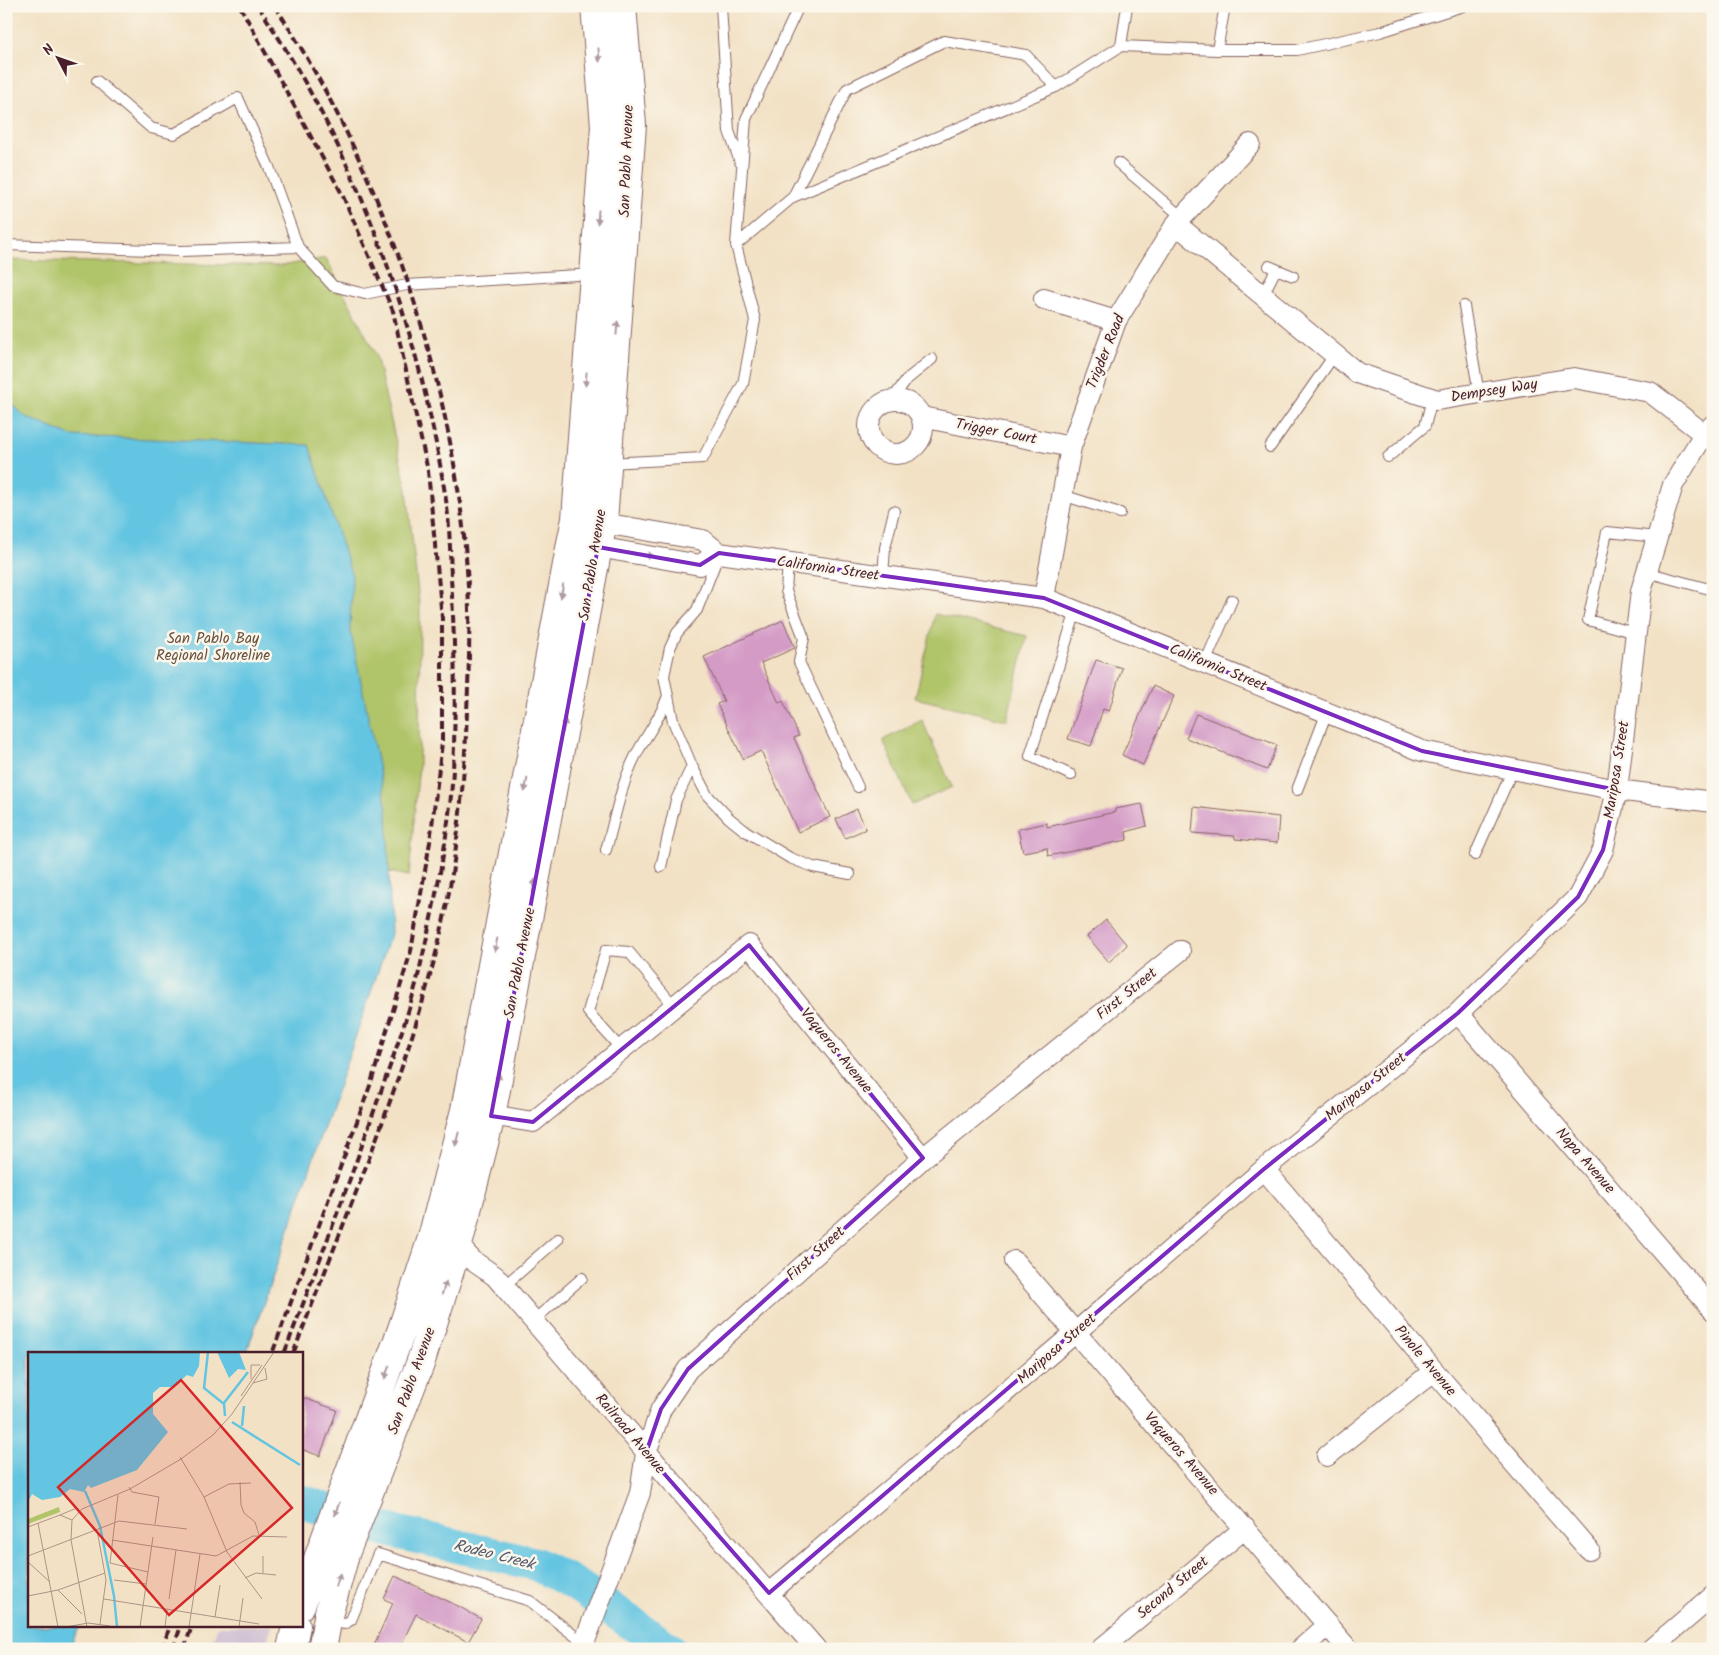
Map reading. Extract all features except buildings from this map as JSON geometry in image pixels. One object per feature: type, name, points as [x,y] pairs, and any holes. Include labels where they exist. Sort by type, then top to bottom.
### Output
[{"type":"main road","name":"San Pablo Avenue","points":[[302,1604],[335,1546],[361,1481],[420,1364],[458,1245],[491,1116],[601,535],[606,463],[608,273],[605,126],[595,6]]},
{"type":"main road","name":"San Pablo Avenue","points":[[361,1481],[394,1352],[432,1238],[465,1110],[574,531],[608,273],[632,126],[622,6]]},
{"type":"main road","name":"San Pablo Avenue","points":[[324,1637],[335,1546]]},
{"type":"street","name":"Trigder Road","points":[[1044,598],[1071,447],[1116,321],[1178,220],[1250,144]]},
{"type":"street","name":"Dempsey Way","points":[[1178,220],[1262,295],[1357,373],[1437,400],[1574,378],[1650,392],[1709,430]]},
{"type":"street","points":[[1044,299],[1116,321]]},
{"type":"street","points":[[892,400],[883,403],[871,417],[870,434],[880,448],[896,454],[912,449],[922,435],[922,417]]},
{"type":"street","name":"Trigger Court","points":[[892,400],[910,403],[922,417],[1071,447]]},
{"type":"street","name":"Mariposa Street","points":[[769,1594],[1264,1169],[1458,1013],[1578,897],[1603,850],[1617,790],[1641,591],[1646,572],[1673,485],[1709,430]]},
{"type":"street","points":[[574,531],[601,535],[700,565],[719,553]]},
{"type":"street","name":"California Street","points":[[719,553],[1044,598],[1422,750],[1617,790],[1713,802]]},
{"type":"street","name":"Vaqueros Avenue","points":[[674,1006],[749,945],[923,1158]]},
{"type":"street","name":"First Street","points":[[587,1647],[595,1615],[640,1493],[646,1453],[661,1409],[688,1368],[923,1158],[1180,951]]},
{"type":"street","points":[[465,1110],[533,1122],[674,1006]]},
{"type":"street","name":"Napa Avenue","points":[[1458,1013],[1713,1310]]},
{"type":"street","name":"Pinole Avenue","points":[[1264,1169],[1434,1371],[1589,1550]]},
{"type":"street","name":"Railroad Avenue","points":[[432,1238],[458,1245],[504,1286],[816,1649]]},
{"type":"street","name":"Vaqueros Avenue","points":[[1014,1260],[1348,1649]]},
{"type":"street","points":[[1327,1456],[1434,1371]]},
{"type":"street","name":"Second Street","points":[[1101,1649],[1245,1528]]},
{"type":"street","points":[[1664,1645],[1713,1596]]},
{"type":"street","points":[[1301,1649],[1328,1625]]},
{"type":"lane","points":[[721,6],[723,13],[729,131],[742,168]]},
{"type":"lane","points":[[606,463],[703,458],[743,384],[755,320],[736,245],[746,119],[799,6]]},
{"type":"lane","points":[[1121,46],[1127,6]]},
{"type":"lane","points":[[1217,50],[1225,6]]},
{"type":"lane","points":[[736,245],[793,198],[1056,88],[1121,46],[1217,50],[1297,50],[1380,32],[1463,6]]},
{"type":"lane","points":[[793,198],[846,89],[944,41],[1026,55],[1056,88]]},
{"type":"lane","points":[[97,81],[151,128],[174,134],[238,98],[269,167],[298,247],[333,286],[365,294],[407,285],[608,273]]},
{"type":"lane","points":[[1118,163],[1178,220]]},
{"type":"lane","points":[[6,245],[181,251],[298,247]]},
{"type":"lane","points":[[1262,295],[1272,267],[1293,276]]},
{"type":"lane","points":[[1464,306],[1480,394]]},
{"type":"lane","points":[[1270,448],[1335,354]]},
{"type":"lane","points":[[892,400],[906,380],[932,359]]},
{"type":"lane","points":[[1388,457],[1425,426],[1432,399]]},
{"type":"lane","points":[[1062,495],[1120,513]]},
{"type":"lane","points":[[883,576],[885,548],[894,511]]},
{"type":"lane","points":[[1636,633],[1588,620],[1607,532],[1657,537]]},
{"type":"lane","points":[[719,553],[698,610],[677,633],[670,648],[664,676],[667,698],[674,721],[692,766],[707,794],[729,818],[744,830],[790,858],[813,867],[850,874]]},
{"type":"lane","points":[[788,563],[786,591],[804,638],[799,662],[858,787]]},
{"type":"lane","points":[[1646,572],[1713,590]]},
{"type":"lane","points":[[1205,663],[1232,600]]},
{"type":"lane","points":[[1071,775],[1030,756],[1076,611]]},
{"type":"lane","points":[[606,850],[627,775],[637,753],[662,712],[667,698]]},
{"type":"lane","points":[[1297,790],[1326,712]]},
{"type":"lane","points":[[661,867],[676,800],[692,766]]},
{"type":"lane","points":[[1475,855],[1513,769]]},
{"type":"lane","points":[[621,1049],[588,1012],[606,950],[629,952],[674,1006]]},
{"type":"lane","points":[[504,1286],[558,1239]]},
{"type":"lane","points":[[533,1320],[582,1278]]},
{"type":"lane","points":[[324,1637],[352,1620],[378,1554],[530,1601],[587,1647]]},
{"type":"highlighted area","points":[[598,547],[700,565],[719,553],[1044,598],[1422,751],[1617,790],[1603,850],[1578,897],[1458,1013],[1264,1169],[769,1593],[646,1453],[661,1409],[688,1369],[923,1158],[749,945],[533,1122],[491,1116]]},
{"type":"shaded area","points":[[217,1628],[271,1628],[264,1649],[210,1649]]},
{"type":"green space","name":"San Pablo Bay Regional Shoreline","points":[[326,258],[376,355],[407,490],[420,611],[419,764],[409,876],[389,872],[6,849],[6,260],[280,266]]},
{"type":"green space","points":[[935,614],[1027,636],[1007,720],[915,698]]},
{"type":"green space","points":[[922,720],[952,787],[912,805],[883,740]]},
{"type":"water","points":[[6,397],[24,416],[71,436],[309,445],[352,576],[350,628],[387,809],[391,934],[247,1352],[28,1352],[28,1628],[79,1628],[69,1649],[6,1649]]},
{"type":"waterway","name":"Rodeo Creek","points":[[302,1501],[378,1528],[536,1564],[576,1585],[669,1649]]},
{"type":"railway","points":[[240,6],[342,194],[393,311],[428,471],[442,618],[442,743],[430,842],[411,951],[371,1083],[273,1352]]},
{"type":"railway","points":[[258,6],[293,62],[325,121],[354,181],[379,242],[401,306],[419,370],[446,500],[450,539],[454,650],[455,722],[451,795],[440,872],[415,989],[393,1057],[331,1231],[285,1352]]},
{"type":"railway","points":[[275,6],[314,71],[350,139],[381,210],[408,284],[431,359],[449,434],[461,511],[468,586],[469,623],[466,735],[462,789],[448,899],[436,953],[422,1004],[389,1105],[294,1352]]},
{"type":"railway","points":[[162,1649],[169,1628]]},
{"type":"railway","points":[[173,1649],[180,1628]]},
{"type":"railway","points":[[184,1649],[191,1628]]}]
